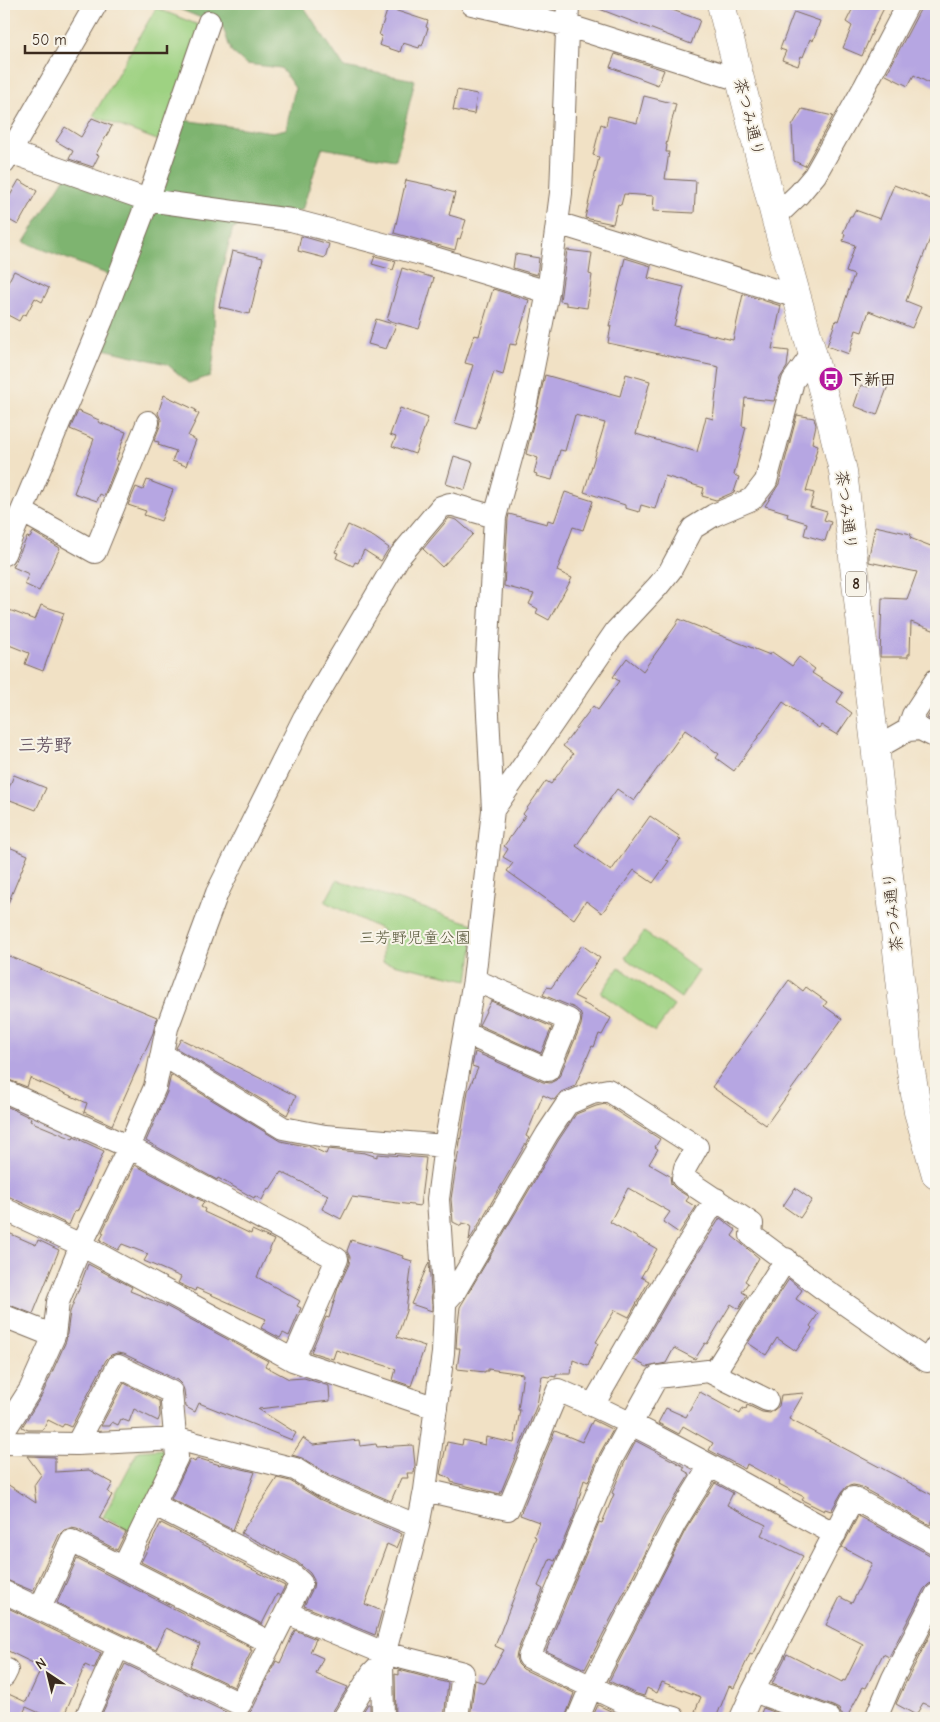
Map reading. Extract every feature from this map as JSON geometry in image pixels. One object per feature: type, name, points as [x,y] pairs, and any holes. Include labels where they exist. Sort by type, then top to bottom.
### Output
[{"type":"main road","name":"茶つみ通り","points":[[721,4],[843,471],[908,1053],[918,1112],[936,1175]]},
{"type":"street","points":[[96,4],[7,158],[148,200],[290,220],[421,254],[548,292]]},
{"type":"street","points":[[472,4],[567,14],[740,80]]},
{"type":"street","points":[[775,216],[799,194],[815,175],[908,4]]},
{"type":"street","points":[[383,1718],[383,1658],[418,1526],[425,1490],[443,1353],[445,1302],[438,1199],[445,1146],[474,980],[493,810],[486,676],[495,517],[526,403],[548,292],[561,193],[567,14]]},
{"type":"street","points":[[4,554],[102,320],[148,200],[209,22]]},
{"type":"street","points":[[557,223],[797,298]]},
{"type":"street","points":[[493,810],[616,631],[670,571],[693,528],[714,515],[752,499],[760,491],[766,481],[794,380],[813,353]]},
{"type":"street","points":[[23,512],[95,552],[148,422]]},
{"type":"street","points":[[4,1431],[30,1390],[54,1336],[58,1302],[156,1087],[167,1028],[217,893],[304,718],[399,557],[442,507],[450,504],[495,517]]},
{"type":"street","points":[[908,730],[913,715],[936,680]]},
{"type":"street","points":[[875,745],[887,742],[908,730],[920,729],[936,737]]},
{"type":"street","points":[[465,1032],[548,1070],[569,1020],[474,980]]},
{"type":"street","points":[[163,1055],[283,1128],[325,1136],[445,1146]]},
{"type":"street","points":[[445,1302],[455,1291],[547,1134],[567,1104],[592,1093],[608,1090],[697,1147],[685,1168],[683,1178],[752,1224],[751,1235],[786,1259],[822,1288],[926,1361],[936,1347]]},
{"type":"street","points":[[4,1091],[129,1148],[337,1259],[293,1360]]},
{"type":"street","points":[[593,1405],[663,1284],[716,1199]]},
{"type":"street","points":[[4,1209],[82,1246],[293,1360],[436,1408]]},
{"type":"street","points":[[714,1373],[786,1259]]},
{"type":"street","points":[[4,1316],[54,1336]]},
{"type":"street","points":[[78,1444],[118,1366],[171,1392],[177,1439],[177,1457],[124,1566]]},
{"type":"street","points":[[674,1718],[629,1705],[529,1657],[612,1458],[657,1377],[708,1370],[766,1400]]},
{"type":"street","points":[[425,1490],[508,1509],[558,1390],[630,1424],[835,1534]]},
{"type":"street","points":[[4,1443],[78,1444],[177,1439],[295,1469],[324,1487],[418,1526]]},
{"type":"street","points":[[578,1718],[591,1687],[675,1523],[710,1466]]},
{"type":"street","points":[[741,1718],[753,1691],[853,1498],[936,1543]]},
{"type":"street","points":[[4,1592],[240,1704],[301,1583],[290,1573],[155,1505]]},
{"type":"street","points":[[40,1608],[71,1540],[271,1643]]},
{"type":"street","points":[[876,1718],[893,1678],[936,1595]]},
{"type":"street","points":[[287,1613],[383,1658],[463,1673],[457,1718]]},
{"type":"street","points":[[86,1718],[118,1647]]},
{"type":"street","points":[[344,1718],[383,1658]]},
{"type":"street","points":[[4,1669],[6,1670],[4,1676]]},
{"type":"street","points":[[753,1691],[828,1718]]},
{"type":"green space","points":[[167,4],[302,4],[344,67],[415,80],[396,160],[322,148],[302,210],[233,228],[216,297],[214,350],[210,376],[189,383],[167,364],[95,347],[122,280],[24,242],[65,177],[153,208],[182,120],[273,132],[286,129],[295,88],[281,68],[246,64],[231,51],[223,27]]},
{"type":"green space","points":[[156,8],[206,28],[165,143],[93,116]]},
{"type":"green space","name":"三芳野児童公園","points":[[337,880],[476,925],[468,980],[383,962],[383,930],[325,902]]},
{"type":"green space","points":[[644,932],[699,971],[681,998],[625,958]]},
{"type":"green space","points":[[619,967],[674,1006],[655,1032],[601,993]]},
{"type":"green space","points":[[165,1449],[171,1455],[133,1533],[103,1517],[138,1451]]},
{"type":"building","points":[[589,4],[656,4],[700,20],[691,44]]},
{"type":"building","points":[[855,4],[886,4],[862,56],[843,48],[852,26],[846,22]]},
{"type":"building","points":[[921,4],[936,4],[936,87],[914,75],[908,86],[886,75],[920,10]]},
{"type":"building","points":[[388,8],[428,21],[426,27],[428,28],[422,46],[420,45],[419,48],[403,43],[400,52],[379,45],[382,36],[379,35]]},
{"type":"building","points":[[794,12],[820,21],[813,41],[810,39],[798,66],[782,60],[786,51],[780,49]]},
{"type":"building","points":[[615,54],[664,70],[658,85],[610,67]]},
{"type":"building","points":[[457,90],[477,94],[474,114],[453,110]]},
{"type":"building","points":[[644,96],[676,104],[666,145],[666,152],[669,152],[665,179],[696,181],[694,213],[653,211],[654,196],[624,194],[621,205],[618,204],[613,224],[585,218],[599,157],[593,155],[601,124],[606,126],[608,116],[637,123]]},
{"type":"building","points":[[802,109],[833,116],[805,166],[794,161],[792,126]]},
{"type":"building","points":[[92,118],[112,126],[96,154],[99,155],[93,167],[69,159],[73,151],[56,141],[65,127],[81,137]]},
{"type":"building","points":[[19,180],[37,191],[18,225],[4,217],[4,206]]},
{"type":"building","points":[[406,180],[455,193],[449,215],[466,220],[455,250],[394,233]]},
{"type":"building","points":[[894,185],[936,201],[936,223],[906,301],[921,307],[912,328],[869,311],[862,332],[856,330],[849,354],[827,346],[854,275],[846,272],[855,245],[843,241],[845,234],[843,233],[850,216],[852,216],[855,210],[880,219]]},
{"type":"building","points":[[301,236],[329,244],[325,258],[298,251]]},
{"type":"building","points":[[567,250],[592,253],[589,274],[592,275],[587,308],[566,305],[566,302],[560,301]]},
{"type":"building","points":[[232,251],[263,258],[250,314],[219,307]]},
{"type":"building","points":[[515,254],[539,258],[537,275],[513,268]]},
{"type":"building","points":[[375,256],[396,261],[393,270],[372,264]]},
{"type":"building","points":[[625,258],[651,266],[648,278],[684,287],[674,326],[733,340],[743,294],[781,306],[772,349],[789,351],[787,367],[780,378],[774,401],[745,398],[742,426],[746,427],[734,475],[739,477],[734,492],[716,500],[702,496],[704,488],[665,476],[655,509],[641,505],[639,512],[625,508],[625,505],[584,492],[605,423],[575,415],[565,451],[560,450],[552,480],[536,476],[537,474],[534,473],[538,458],[526,454],[545,375],[620,396],[626,374],[650,381],[636,434],[697,452],[706,417],[713,419],[719,367],[608,343],[611,326],[609,326]]},
{"type":"building","points":[[402,268],[434,278],[419,329],[387,320]]},
{"type":"building","points":[[14,271],[49,288],[42,302],[35,298],[26,315],[23,314],[19,321],[4,313],[4,290]]},
{"type":"building","points":[[493,289],[529,300],[516,345],[510,344],[503,375],[494,372],[476,429],[455,423],[473,365],[465,363],[474,335],[479,336]]},
{"type":"building","points":[[376,319],[396,325],[386,349],[368,344]]},
{"type":"building","points":[[872,378],[889,383],[877,415],[854,406],[861,385],[869,387]]},
{"type":"building","points":[[164,395],[196,410],[195,412],[199,414],[188,436],[196,440],[186,466],[172,461],[176,451],[158,445],[159,442],[154,441],[160,426],[161,420],[158,413]]},
{"type":"building","points":[[400,408],[428,418],[415,454],[392,446],[396,437],[390,435]]},
{"type":"building","points":[[78,411],[99,420],[98,422],[126,432],[116,460],[118,461],[104,496],[100,494],[97,501],[74,493],[94,439],[70,429]]},
{"type":"building","points":[[797,415],[814,418],[816,425],[812,443],[818,445],[806,491],[814,493],[810,507],[827,512],[824,520],[831,522],[825,541],[804,535],[807,523],[787,517],[788,513],[765,506],[779,484]]},
{"type":"building","points":[[454,456],[473,462],[465,490],[446,484]]},
{"type":"building","points":[[147,480],[173,490],[161,521],[144,515],[146,511],[128,505],[136,487],[143,490]]},
{"type":"building","points":[[565,492],[593,501],[583,530],[573,527],[557,571],[572,578],[549,620],[536,613],[538,609],[529,604],[534,594],[504,586],[508,519],[509,514],[547,524],[548,520],[554,522]]},
{"type":"building","points":[[449,518],[457,520],[473,534],[442,567],[423,549]]},
{"type":"building","points":[[348,525],[374,537],[389,548],[381,561],[364,550],[358,563],[355,562],[353,566],[336,558],[338,553],[335,552]]},
{"type":"building","points":[[875,526],[911,534],[910,538],[936,548],[936,631],[911,622],[910,654],[908,654],[908,657],[880,657],[882,598],[907,599],[917,572],[869,562]]},
{"type":"building","points":[[33,532],[60,548],[39,591],[24,584],[29,574],[13,567],[27,537],[30,538]]},
{"type":"building","points":[[41,605],[64,613],[43,671],[25,664],[29,653],[4,643],[4,608],[35,620]]},
{"type":"building","points":[[679,619],[770,655],[772,652],[792,666],[799,657],[815,669],[812,673],[843,693],[837,702],[852,713],[837,735],[821,725],[819,728],[783,702],[734,771],[716,758],[719,754],[685,730],[634,801],[617,789],[576,846],[611,871],[650,816],[681,839],[666,860],[669,861],[653,883],[634,870],[602,913],[586,901],[574,919],[507,871],[513,863],[503,857],[508,849],[504,846],[546,781],[551,784],[573,754],[563,746],[593,706],[598,710],[619,681],[613,677],[627,658],[643,671]]},
{"type":"building","points":[[936,704],[936,722],[927,718]]},
{"type":"building","points":[[14,775],[46,788],[36,810],[5,798]]},
{"type":"building","points":[[4,846],[28,855],[4,913]]},
{"type":"building","points":[[582,945],[600,958],[574,996],[611,1018],[602,1035],[599,1034],[594,1047],[592,1046],[575,1086],[561,1092],[554,1100],[543,1095],[526,1136],[529,1138],[469,1241],[471,1225],[462,1223],[461,1226],[453,1222],[451,1199],[468,1091],[478,1068],[472,1066],[475,1052],[543,1082],[550,1083],[556,1080],[560,1075],[581,1025],[582,1018],[580,1012],[575,1008],[543,995],[547,987],[551,988]]},
{"type":"building","points":[[4,954],[157,1017],[153,1033],[112,1125],[84,1112],[87,1103],[30,1078],[27,1087],[4,1078]]},
{"type":"building","points":[[789,980],[803,991],[806,987],[827,1002],[824,1006],[842,1019],[766,1125],[712,1087]]},
{"type":"building","points":[[491,1001],[552,1027],[541,1053],[479,1025]]},
{"type":"building","points":[[181,1039],[296,1096],[287,1115],[176,1048]]},
{"type":"building","points":[[171,1075],[280,1141],[311,1147],[326,1154],[328,1149],[365,1153],[377,1157],[377,1154],[426,1158],[420,1206],[352,1197],[341,1219],[322,1209],[328,1195],[281,1172],[270,1189],[268,1188],[262,1200],[255,1196],[254,1198],[218,1178],[217,1180],[146,1141],[167,1092]]},
{"type":"building","points":[[605,1104],[660,1139],[655,1147],[658,1149],[649,1164],[670,1176],[671,1184],[689,1197],[686,1201],[696,1207],[679,1233],[663,1222],[670,1212],[628,1188],[610,1222],[657,1249],[641,1277],[649,1281],[629,1317],[615,1310],[596,1342],[598,1343],[588,1366],[573,1360],[571,1374],[556,1374],[556,1377],[542,1376],[537,1405],[500,1494],[451,1482],[446,1476],[440,1474],[447,1442],[462,1445],[463,1440],[485,1445],[486,1437],[514,1443],[520,1410],[518,1410],[523,1374],[488,1369],[485,1372],[457,1369],[460,1348],[456,1348],[460,1307],[558,1141],[576,1114]]},
{"type":"building","points":[[4,1105],[31,1118],[30,1121],[32,1122],[73,1139],[74,1137],[104,1151],[77,1212],[75,1211],[69,1225],[10,1197],[4,1196]]},
{"type":"building","points":[[135,1165],[204,1202],[201,1207],[205,1209],[204,1212],[251,1234],[252,1230],[274,1240],[257,1277],[300,1301],[297,1306],[301,1308],[289,1336],[283,1333],[280,1338],[261,1328],[266,1319],[196,1288],[195,1291],[178,1283],[181,1277],[144,1261],[148,1254],[122,1244],[118,1250],[100,1240],[104,1233],[102,1232]]},
{"type":"building","points":[[795,1188],[812,1200],[800,1218],[783,1206]]},
{"type":"building","points":[[720,1218],[736,1230],[732,1236],[759,1258],[745,1281],[748,1283],[742,1292],[747,1295],[739,1309],[731,1304],[707,1344],[705,1343],[695,1359],[674,1348],[666,1363],[647,1367],[634,1360],[674,1291]]},
{"type":"building","points":[[4,1231],[36,1245],[38,1240],[59,1250],[33,1314],[4,1303]]},
{"type":"building","points":[[351,1240],[403,1256],[402,1258],[412,1261],[406,1311],[397,1337],[425,1346],[411,1386],[393,1380],[396,1369],[336,1350],[333,1359],[311,1352],[326,1317],[329,1318],[338,1288],[349,1264],[350,1257],[347,1251]]},
{"type":"building","points":[[429,1262],[432,1306],[432,1311],[411,1304]]},
{"type":"building","points":[[88,1264],[132,1287],[130,1291],[164,1305],[268,1361],[265,1366],[289,1379],[304,1378],[329,1386],[330,1401],[258,1409],[296,1433],[292,1440],[199,1403],[195,1412],[186,1407],[184,1390],[177,1380],[124,1354],[117,1353],[111,1355],[106,1360],[71,1427],[64,1424],[62,1427],[48,1420],[43,1430],[28,1430],[22,1427],[42,1395],[66,1341],[70,1312]]},
{"type":"building","points":[[789,1279],[802,1290],[796,1299],[818,1314],[810,1326],[812,1328],[796,1351],[777,1338],[766,1355],[748,1343]]},
{"type":"building","points":[[124,1383],[159,1401],[160,1416],[158,1421],[134,1409],[129,1422],[121,1419],[118,1425],[112,1422],[110,1426],[101,1426]]},
{"type":"building","points":[[700,1392],[740,1414],[743,1408],[746,1409],[747,1405],[762,1412],[770,1413],[779,1406],[781,1395],[804,1393],[789,1419],[936,1497],[936,1514],[930,1525],[859,1486],[853,1485],[846,1487],[831,1511],[825,1509],[824,1511],[802,1500],[804,1497],[747,1464],[745,1469],[709,1450],[713,1443],[683,1426],[679,1434],[658,1423],[666,1408],[686,1417]]},
{"type":"building","points":[[593,1420],[613,1430],[600,1453],[588,1482],[584,1480],[575,1513],[555,1561],[550,1559],[538,1586],[543,1589],[516,1658],[518,1664],[523,1669],[574,1693],[565,1718],[470,1718],[475,1680],[485,1683],[504,1650],[495,1646],[536,1537],[534,1536],[539,1522],[520,1515],[555,1431],[582,1442]]},
{"type":"building","points":[[303,1438],[313,1445],[359,1440],[360,1446],[376,1444],[377,1447],[413,1445],[414,1473],[407,1473],[408,1478],[401,1478],[391,1501],[330,1475],[302,1458],[292,1455]]},
{"type":"building","points":[[636,1441],[685,1467],[683,1470],[690,1474],[663,1517],[585,1669],[546,1651],[599,1522],[602,1523],[624,1464]]},
{"type":"building","points":[[27,1456],[55,1457],[55,1472],[89,1470],[113,1483],[108,1492],[112,1495],[99,1518],[126,1532],[117,1550],[77,1529],[64,1530],[59,1535],[33,1591],[4,1579],[4,1482],[36,1503],[34,1485],[41,1475]]},
{"type":"building","points":[[197,1458],[255,1472],[233,1530],[171,1499],[190,1459],[195,1462]]},
{"type":"building","points":[[277,1478],[290,1481],[319,1499],[402,1534],[396,1548],[387,1544],[365,1604],[382,1611],[375,1635],[304,1606],[313,1588],[314,1580],[310,1573],[296,1561],[241,1533]]},
{"type":"building","points":[[715,1483],[733,1493],[727,1505],[766,1525],[761,1535],[803,1556],[752,1655],[750,1654],[734,1688],[729,1686],[716,1718],[709,1718],[695,1711],[701,1697],[662,1682],[657,1693],[647,1688],[644,1696],[609,1681],[686,1529]]},
{"type":"building","points":[[858,1516],[930,1555],[936,1556],[936,1582],[929,1584],[924,1589],[889,1657],[883,1654],[866,1688],[863,1687],[847,1717],[833,1706],[772,1684],[787,1654],[842,1682],[843,1680],[845,1681],[863,1644],[826,1625],[840,1597],[852,1603],[872,1563],[842,1547]]},
{"type":"building","points":[[161,1523],[285,1586],[280,1596],[277,1594],[262,1624],[141,1562]]},
{"type":"building","points":[[77,1559],[251,1648],[250,1650],[252,1650],[234,1687],[190,1666],[200,1644],[166,1628],[156,1650],[57,1603]]},
{"type":"building","points":[[4,1606],[101,1653],[94,1669],[85,1665],[63,1718],[51,1718],[26,1707],[21,1718],[4,1718],[4,1692],[26,1702],[41,1669],[36,1667],[37,1665],[4,1649]]},
{"type":"building","points":[[936,1623],[936,1708],[923,1703],[916,1715],[896,1704]]},
{"type":"building","points":[[295,1630],[316,1639],[310,1652],[323,1658],[316,1674],[348,1687],[333,1711],[331,1718],[100,1718],[125,1664],[234,1716],[247,1715],[252,1710],[276,1661],[280,1663]]},
{"type":"building","points":[[399,1670],[448,1683],[444,1718],[396,1718],[395,1674],[399,1675]]},
{"type":"building","points":[[368,1704],[370,1704],[370,1718],[359,1718]]},
{"type":"building","points":[[598,1705],[623,1717],[628,1718],[592,1718]]},
{"type":"building","points":[[763,1708],[785,1716],[784,1718],[759,1718]]},
{"type":"place","name":"下新田","points":[[831,379]]},
{"type":"district","name":"三芳野","points":[[45,745]]}]
